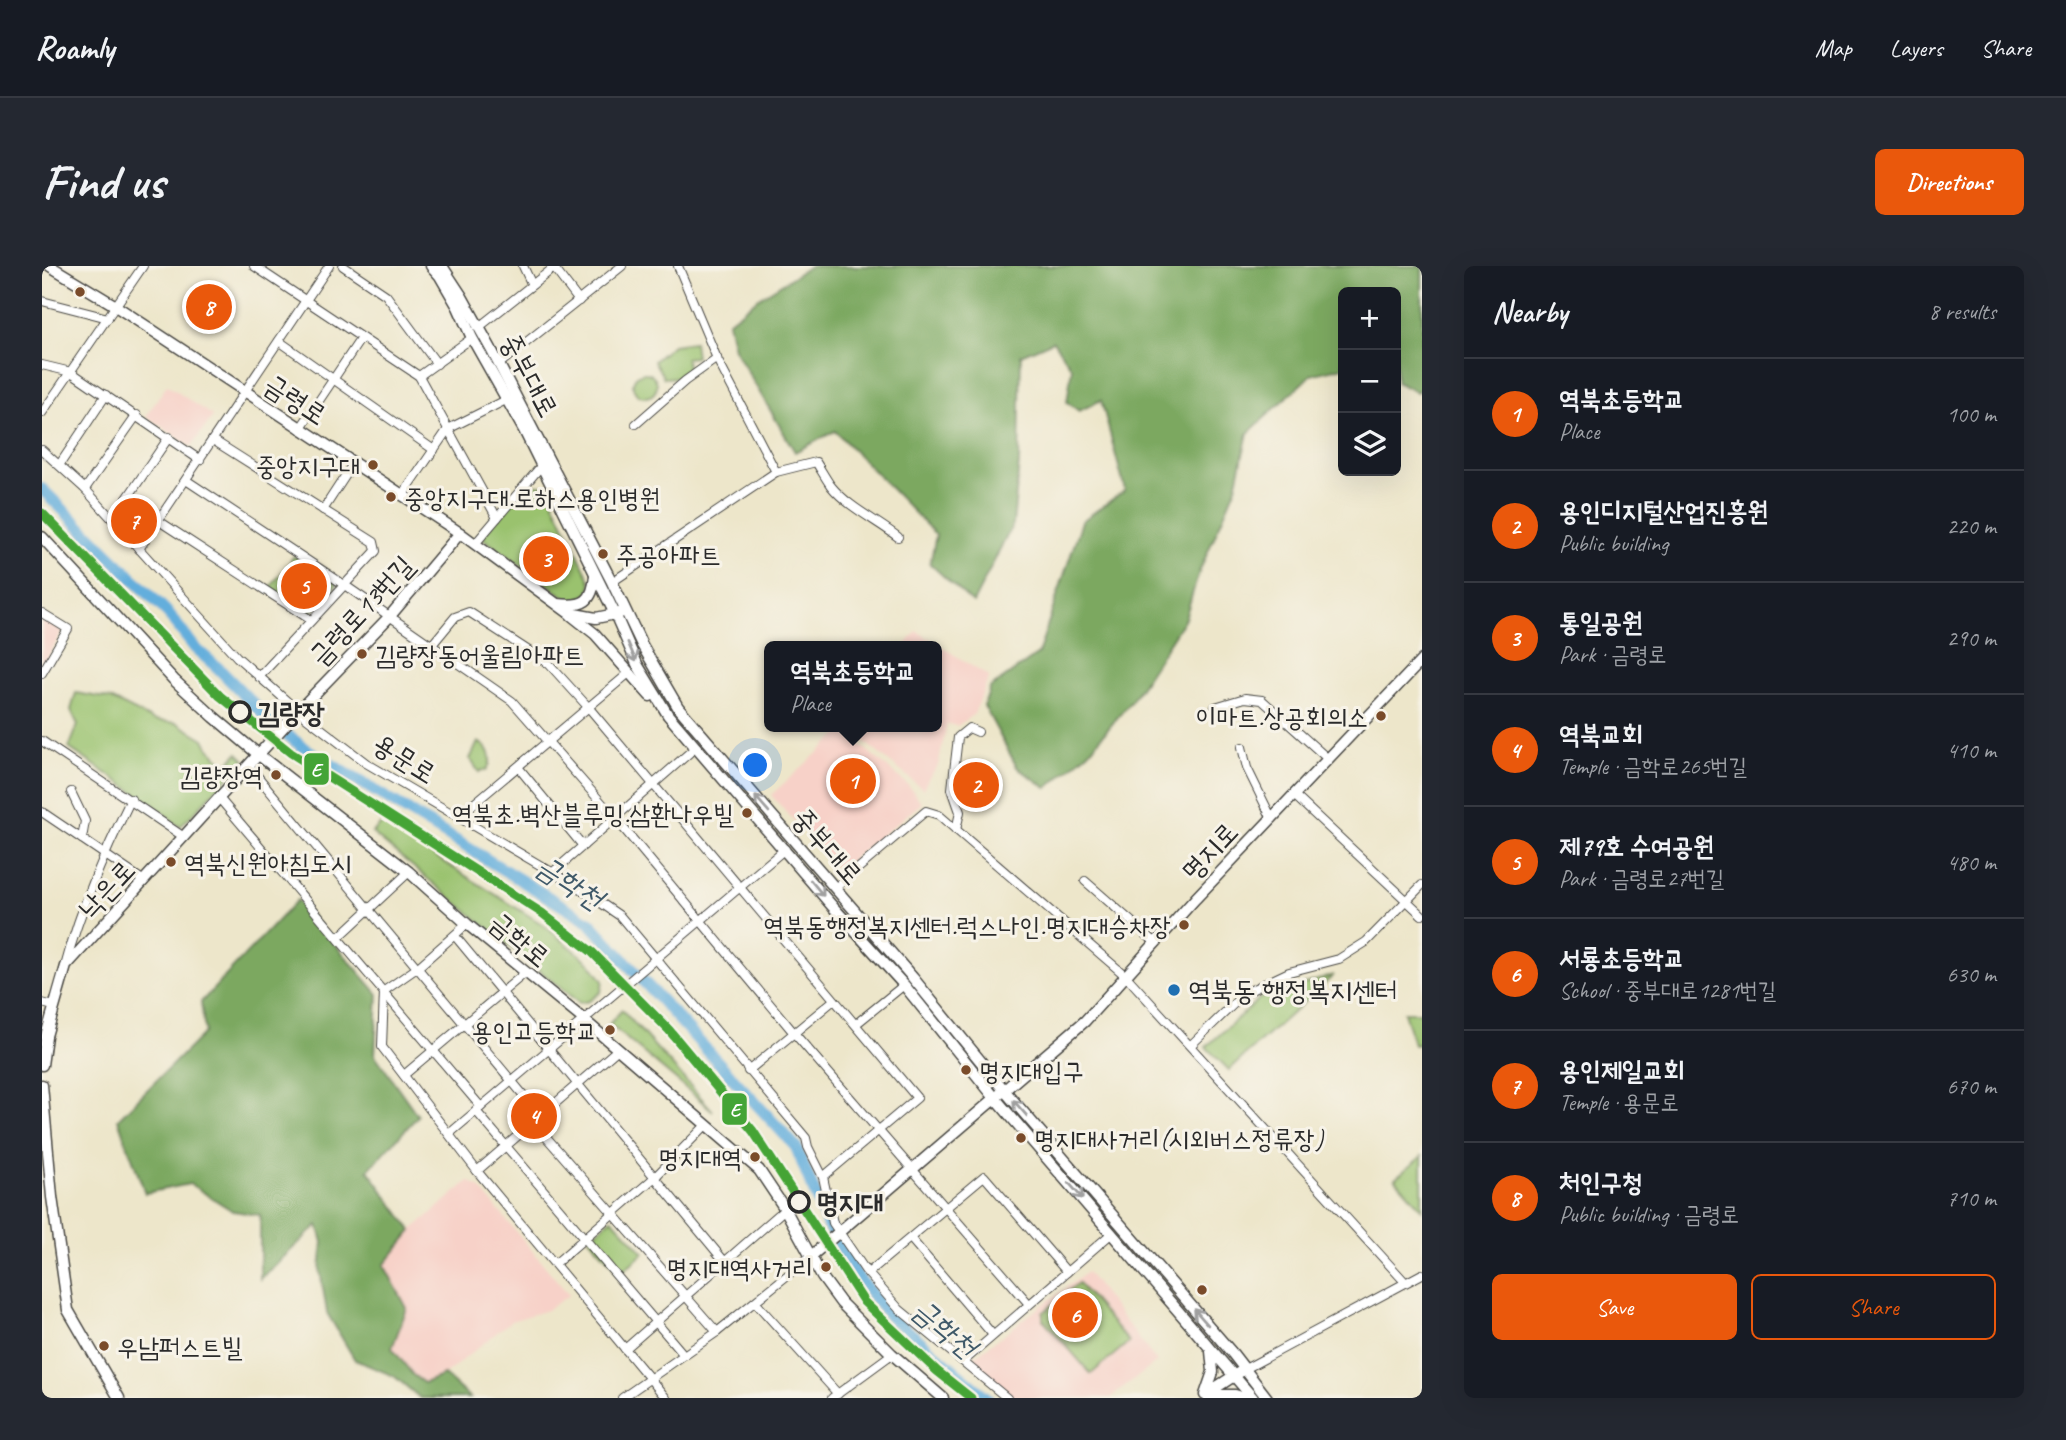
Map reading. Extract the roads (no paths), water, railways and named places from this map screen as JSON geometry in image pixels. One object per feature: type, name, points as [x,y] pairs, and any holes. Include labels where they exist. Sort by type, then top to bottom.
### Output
[{"type":"main road","name":"금령로","points":[[50,266],[116,306],[475,544],[595,634],[668,715]]},
{"type":"main road","name":"중부대로","points":[[431,266],[458,307],[595,572],[678,707],[913,978],[1000,1094],[1112,1233],[1253,1398]]},
{"type":"main road","name":"중부대로","points":[[444,267],[499,364],[612,582],[637,664],[668,715],[833,907],[1245,1369],[1267,1398]]},
{"type":"main road","name":"금령로13번길","points":[[259,755],[390,616],[460,534]]},
{"type":"main road","name":"금학로","points":[[43,540],[174,680],[259,755],[409,872],[759,1170],[841,1303],[892,1354],[943,1398]]},
{"type":"main road","points":[[556,603],[575,606],[587,601],[594,589],[595,572]]},
{"type":"main road","points":[[569,613],[596,618],[620,612]]},
{"type":"main road","name":"명지로","points":[[813,1254],[1064,1041],[1422,660]]},
{"type":"main road","name":"낙은로","points":[[42,1065],[46,1036],[66,966],[259,755]]},
{"type":"main road","points":[[42,1085],[46,1168],[68,1310],[119,1398]]},
{"type":"main road","points":[[1202,1396],[1213,1372],[1211,1349]]},
{"type":"main road","points":[[1202,1396],[1245,1369]]},
{"type":"main road","points":[[1202,1396],[1235,1395],[1244,1398]]},
{"type":"street","points":[[42,413],[143,266]]},
{"type":"street","points":[[254,266],[419,376],[497,517]]},
{"type":"street","points":[[139,549],[329,266]]},
{"type":"street","points":[[343,266],[386,295],[437,364]]},
{"type":"street","points":[[523,266],[532,285]]},
{"type":"street","points":[[499,364],[622,266]]},
{"type":"street","points":[[678,266],[717,358],[776,472]]},
{"type":"street","points":[[479,327],[555,267],[579,301]]},
{"type":"street","points":[[42,301],[108,318]]},
{"type":"street","points":[[300,429],[361,338]]},
{"type":"street","points":[[419,376],[472,338]]},
{"type":"street","points":[[279,341],[434,450]]},
{"type":"street","points":[[636,424],[685,381],[717,358]]},
{"type":"street","points":[[42,365],[71,372],[200,460]]},
{"type":"street","points":[[60,464],[106,395]]},
{"type":"street","points":[[402,496],[448,429],[506,400]]},
{"type":"street","points":[[85,489],[137,415]]},
{"type":"street","points":[[113,519],[169,437]]},
{"type":"street","points":[[213,440],[374,542],[376,551],[259,677]]},
{"type":"street","name":"용문로","points":[[42,450],[85,489],[237,657],[296,713],[366,763],[620,916],[806,1138],[823,1177],[833,1223],[868,1273],[900,1309],[1007,1398]]},
{"type":"street","points":[[612,582],[776,472],[816,462],[832,486],[849,503],[898,537]]},
{"type":"street","points":[[323,510],[353,464]]},
{"type":"street","points":[[475,544],[542,465]]},
{"type":"street","points":[[186,480],[512,701],[615,818],[794,1033],[1030,1304]]},
{"type":"street","points":[[159,521],[311,620]]},
{"type":"street","points":[[431,646],[455,617],[469,612],[549,664],[917,1098],[823,1177]]},
{"type":"street","points":[[42,613],[68,629],[42,673]]},
{"type":"street","points":[[458,817],[629,673]]},
{"type":"street","points":[[1215,707],[1245,698],[1262,700],[1328,759]]},
{"type":"street","points":[[956,830],[960,813],[952,789],[958,737],[969,728],[978,732]]},
{"type":"street","points":[[42,741],[184,837]]},
{"type":"street","points":[[552,873],[696,747]]},
{"type":"street","points":[[1242,747],[1247,768],[1272,819]]},
{"type":"street","points":[[249,766],[540,1115]]},
{"type":"street","points":[[518,767],[583,846]]},
{"type":"street","points":[[954,776],[982,796],[993,787],[966,769]]},
{"type":"street","points":[[71,792],[85,821],[82,839]]},
{"type":"street","points":[[1294,795],[1422,915]]},
{"type":"street","points":[[219,797],[384,990],[506,1146],[684,1355]]},
{"type":"street","points":[[66,966],[75,930],[104,853],[131,799]]},
{"type":"street","points":[[835,888],[926,811],[939,815],[1127,977],[1405,1282]]},
{"type":"street","points":[[42,812],[145,881]]},
{"type":"street","points":[[449,1134],[785,849]]},
{"type":"street","points":[[339,937],[409,872]]},
{"type":"street","points":[[1085,881],[1156,943]]},
{"type":"street","points":[[1191,1045],[1245,993],[1289,972],[1339,959],[1366,942],[1422,886]]},
{"type":"street","points":[[384,990],[417,968],[467,924]]},
{"type":"street","points":[[455,936],[726,1262]]},
{"type":"street","points":[[404,1075],[525,973]]},
{"type":"street","points":[[856,1024],[904,985]]},
{"type":"street","points":[[384,990],[382,1047],[477,1171],[666,1398]]},
{"type":"street","points":[[748,1071],[834,1000]]},
{"type":"street","points":[[42,1003],[54,1006]]},
{"type":"street","points":[[477,1171],[617,1050]]},
{"type":"street","points":[[533,1122],[717,1332]]},
{"type":"street","points":[[556,1264],[655,1177],[705,1126]]},
{"type":"street","points":[[868,1273],[984,1177],[1067,1272]]},
{"type":"street","points":[[625,1349],[785,1209]]},
{"type":"street","points":[[964,1362],[1112,1233]]},
{"type":"street","points":[[911,1239],[993,1335]]},
{"type":"street","points":[[622,1398],[756,1303],[813,1254]]},
{"type":"street","points":[[1245,1369],[1422,1274]]},
{"type":"street","points":[[756,1303],[835,1396],[892,1354]]},
{"type":"waterway","name":"금학천","points":[[42,489],[165,610],[195,648],[274,725],[303,747],[589,922],[796,1147],[828,1226],[859,1279],[889,1315],[987,1398]]},
{"type":"place","name":"처인구청","points":[[209,307]]},
{"type":"place","name":"중앙지구대","points":[[373,465]]},
{"type":"place","name":"중앙지구대.로하스용인병원","points":[[391,497]]},
{"type":"place","name":"용인제일교회","points":[[134,521]]},
{"type":"place","name":"주공아파트","points":[[603,554]]},
{"type":"place","name":"통일공원","points":[[546,559]]},
{"type":"place","name":"제79호 수여공원","points":[[304,586]]},
{"type":"place","name":"김량장동어울림아파트","points":[[362,654]]},
{"type":"place","name":"김량장","points":[[240,712]]},
{"type":"place","name":"이마트.상공회의소","points":[[1381,716]]},
{"type":"place","name":"김량장역","points":[[276,775]]},
{"type":"place","name":"역북초등학교","points":[[853,781]]},
{"type":"place","name":"용인디지털산업진흥원","points":[[976,785]]},
{"type":"place","name":"역북초.벽산블루밍.삼환나우빌","points":[[747,813]]},
{"type":"place","name":"역북신원아침도시","points":[[171,862]]},
{"type":"place","name":"역북동행정복지센터.럭스나인.명지대승차장","points":[[1184,925]]},
{"type":"place","name":"역북동 행정복지센터","points":[[1174,990]]},
{"type":"place","name":"용인고등학교","points":[[610,1030]]},
{"type":"place","name":"명지대입구","points":[[966,1070]]},
{"type":"place","name":"역북교회","points":[[534,1116]]},
{"type":"place","name":"명지대사거리(시외버스정류장)","points":[[1021,1138]]},
{"type":"place","name":"명지대역","points":[[755,1157]]},
{"type":"place","name":"명지대","points":[[799,1202]]},
{"type":"place","name":"명지대역사거리","points":[[826,1267]]},
{"type":"place","name":"서룡초등학교","points":[[1075,1315]]},
{"type":"place","name":"우남퍼스트빌","points":[[104,1346]]}]
